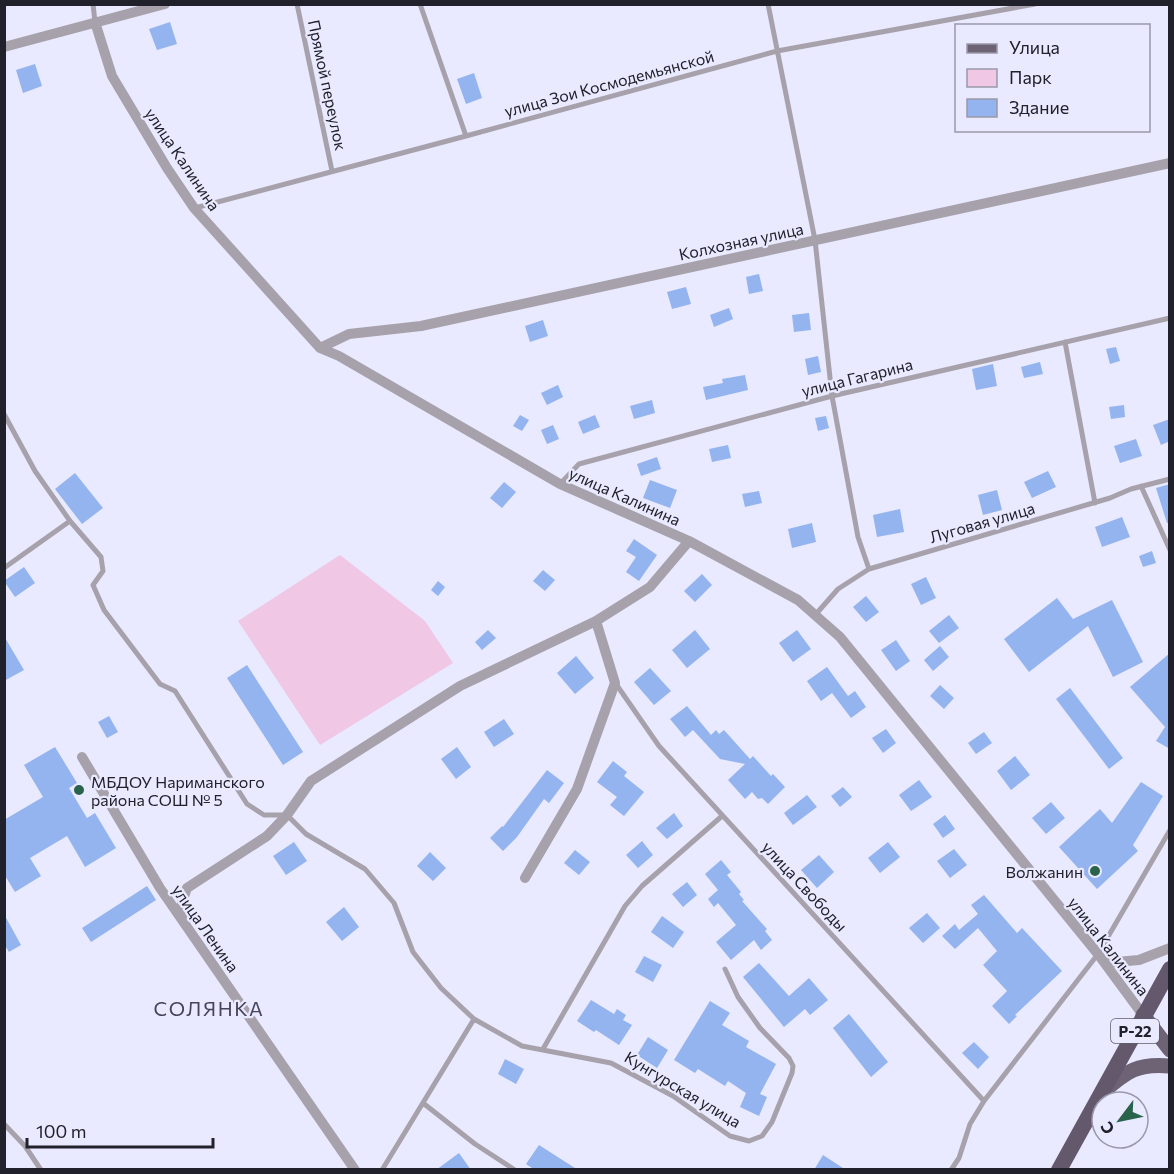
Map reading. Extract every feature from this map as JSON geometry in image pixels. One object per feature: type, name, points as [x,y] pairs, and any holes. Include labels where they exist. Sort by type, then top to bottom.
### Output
[{"type":"highway","name":"Р-22","points":[[1104,1090],[1170,969]]},
{"type":"highway","name":"Р-22","points":[[1059,1170],[1090,1114]]},
{"type":"main road","points":[[1143,1015],[1170,1050]]},
{"type":"main road","points":[[1105,1090],[1125,1073],[1139,1066],[1170,1066]]},
{"type":"street","points":[[4,47],[165,4]]},
{"type":"street","name":"улица Калинина","points":[[95,22],[112,76],[167,168],[194,208],[320,348],[339,356],[560,484],[689,541],[798,600],[816,614],[840,637],[1102,958],[1143,1015]]},
{"type":"street","name":"Колхозная улица","points":[[320,348],[349,334],[422,326],[1170,163]]},
{"type":"street","points":[[182,919],[182,902],[187,888],[267,836],[287,815],[311,782],[460,687],[596,621],[650,587],[689,541]]},
{"type":"street","points":[[525,878],[577,789],[615,683],[596,621]]},
{"type":"street","name":"улица Ленина","points":[[82,757],[160,888],[355,1170]]},
{"type":"street","points":[[1102,958],[1140,960],[1170,948]]},
{"type":"lane","points":[[93,4],[95,22]]},
{"type":"lane","name":"Прямой переулок","points":[[297,4],[332,171]]},
{"type":"lane","points":[[420,4],[466,136]]},
{"type":"lane","points":[[768,4],[815,240],[832,396],[858,537],[869,569]]},
{"type":"lane","name":"улица Зои Космодемьянской","points":[[194,208],[777,51],[1035,4]]},
{"type":"lane","name":"улица Гагарина","points":[[560,484],[579,464],[832,396],[1170,318]]},
{"type":"lane","points":[[1065,342],[1095,502]]},
{"type":"lane","points":[[4,414],[35,471],[70,521],[101,557],[103,571],[93,585],[104,610],[160,684],[175,691],[247,804],[264,815],[287,815]]},
{"type":"lane","name":"Луговая улица","points":[[816,614],[838,589],[869,569],[1170,479]]},
{"type":"lane","points":[[1141,486],[1170,550]]},
{"type":"lane","points":[[4,567],[70,521]]},
{"type":"lane","name":"улица Свободы","points":[[615,683],[659,746],[984,1101]]},
{"type":"lane","name":"Кунгурская улица","points":[[287,815],[306,834],[365,869],[394,903],[413,952],[441,988],[474,1019],[522,1046],[611,1063],[673,1096],[730,1136],[748,1141],[762,1136],[771,1122],[792,1073],[792,1066],[789,1058],[760,1028],[738,997],[725,969]]},
{"type":"lane","points":[[543,1049],[625,906],[642,886],[722,816]]},
{"type":"lane","points":[[951,1170],[959,1158],[970,1124],[984,1101],[1102,958],[1170,830]]},
{"type":"lane","points":[[382,1170],[474,1019]]},
{"type":"lane","points":[[423,1102],[474,1144],[515,1170]]},
{"type":"lane","points":[[4,1124],[25,1146],[41,1170]]},
{"type":"green space","points":[[340,555],[425,621],[453,663],[320,745],[238,621]]},
{"type":"building","points":[[170,22],[177,44],[157,50],[149,29]]},
{"type":"building","points":[[35,64],[42,86],[23,93],[16,70]]},
{"type":"building","points":[[474,73],[482,98],[466,104],[457,79]]},
{"type":"building","points":[[759,274],[763,291],[749,294],[746,277]]},
{"type":"building","points":[[686,287],[691,304],[672,309],[667,292]]},
{"type":"building","points":[[729,308],[733,319],[714,327],[710,315]]},
{"type":"building","points":[[809,313],[811,330],[794,332],[792,315]]},
{"type":"building","points":[[543,320],[548,336],[530,342],[525,326]]},
{"type":"building","points":[[1116,347],[1120,361],[1110,364],[1106,349]]},
{"type":"building","points":[[818,356],[821,372],[808,375],[805,359]]},
{"type":"building","points":[[1040,362],[1043,374],[1024,378],[1021,367]]},
{"type":"building","points":[[993,364],[997,386],[976,390],[972,369]]},
{"type":"building","points":[[745,375],[748,390],[706,400],[703,387],[723,383],[722,379]]},
{"type":"building","points":[[558,385],[563,397],[547,405],[541,393]]},
{"type":"building","points":[[652,400],[655,413],[634,419],[630,406]]},
{"type":"building","points":[[1124,405],[1125,417],[1111,419],[1109,407]]},
{"type":"building","points":[[520,415],[529,420],[522,431],[513,426]]},
{"type":"building","points":[[595,415],[600,427],[583,434],[578,422]]},
{"type":"building","points":[[826,416],[829,428],[818,431],[815,418]]},
{"type":"building","points":[[1170,419],[1170,441],[1161,445],[1153,425]]},
{"type":"building","points":[[553,425],[559,439],[547,444],[541,430]]},
{"type":"building","points":[[1136,439],[1142,456],[1120,463],[1114,446]]},
{"type":"building","points":[[728,445],[731,458],[712,462],[709,449]]},
{"type":"building","points":[[657,457],[661,469],[641,476],[637,464]]},
{"type":"building","points":[[1048,471],[1056,487],[1032,498],[1024,482]]},
{"type":"building","points":[[75,473],[103,508],[82,524],[55,489]]},
{"type":"building","points":[[650,480],[677,490],[670,508],[643,498]]},
{"type":"building","points":[[504,482],[516,492],[502,508],[490,498]]},
{"type":"building","points":[[1170,484],[1170,523],[1167,523],[1156,488]]},
{"type":"building","points":[[997,490],[1002,510],[983,515],[978,495]]},
{"type":"building","points":[[759,491],[762,503],[745,507],[742,494]]},
{"type":"building","points":[[900,509],[904,532],[877,537],[873,515]]},
{"type":"building","points":[[1122,517],[1130,537],[1102,547],[1095,527]]},
{"type":"building","points":[[812,523],[816,542],[792,548],[788,529]]},
{"type":"building","points":[[634,539],[657,555],[639,581],[626,572],[636,557],[626,551]]},
{"type":"building","points":[[1152,551],[1156,563],[1143,567],[1139,556]]},
{"type":"building","points":[[24,567],[35,583],[15,597],[4,581]]},
{"type":"building","points":[[543,570],[555,580],[545,591],[533,581]]},
{"type":"building","points":[[702,574],[712,585],[695,602],[684,591]]},
{"type":"building","points":[[926,577],[936,598],[921,605],[911,584]]},
{"type":"building","points":[[438,581],[445,587],[438,596],[431,590]]},
{"type":"building","points":[[866,596],[879,612],[866,622],[853,607]]},
{"type":"building","points":[[1057,598],[1073,619],[1112,600],[1143,662],[1113,677],[1088,626],[1029,672],[1004,639]]},
{"type":"building","points":[[949,615],[959,628],[939,643],[929,631]]},
{"type":"building","points":[[488,630],[496,638],[482,650],[475,642]]},
{"type":"building","points":[[695,630],[710,649],[687,668],[672,650]]},
{"type":"building","points":[[797,630],[811,649],[793,662],[779,643]]},
{"type":"building","points":[[4,636],[24,670],[4,681]]},
{"type":"building","points":[[896,640],[910,661],[896,671],[881,650]]},
{"type":"building","points":[[940,646],[949,657],[933,671],[924,660]]},
{"type":"building","points":[[1170,653],[1170,749],[1156,741],[1165,727],[1130,687]]},
{"type":"building","points":[[576,656],[594,678],[575,694],[557,673]]},
{"type":"building","points":[[247,665],[303,752],[283,765],[227,678]]},
{"type":"building","points":[[827,667],[848,696],[855,691],[866,707],[851,718],[832,693],[821,701],[807,681]]},
{"type":"building","points":[[650,668],[671,691],[654,705],[634,682]]},
{"type":"building","points":[[940,685],[954,698],[944,709],[930,696]]},
{"type":"building","points":[[1070,688],[1123,758],[1109,769],[1056,699]]},
{"type":"building","points":[[687,706],[711,735],[716,730],[719,734],[724,730],[750,759],[753,756],[771,776],[773,774],[785,787],[768,804],[762,798],[758,799],[752,792],[745,799],[728,780],[745,764],[720,759],[693,730],[685,737],[670,719]]},
{"type":"building","points":[[109,716],[118,732],[107,738],[98,722]]},
{"type":"building","points":[[504,719],[514,734],[494,747],[484,732]]},
{"type":"building","points":[[886,729],[896,743],[883,753],[872,738]]},
{"type":"building","points":[[984,732],[992,743],[976,754],[968,743]]},
{"type":"building","points":[[55,747],[77,783],[69,788],[87,818],[95,813],[116,848],[85,867],[67,836],[30,858],[41,876],[15,892],[4,874],[4,820],[43,797],[24,765]]},
{"type":"building","points":[[457,747],[471,767],[456,779],[441,759]]},
{"type":"building","points":[[1015,756],[1030,775],[1011,790],[997,771]]},
{"type":"building","points":[[613,761],[627,772],[624,776],[644,792],[624,816],[610,805],[617,797],[597,782]]},
{"type":"building","points":[[547,770],[564,783],[549,803],[544,799],[517,837],[503,851],[490,838],[503,827]]},
{"type":"building","points":[[919,780],[932,797],[911,811],[899,795]]},
{"type":"building","points":[[1141,782],[1163,796],[1133,845],[1138,851],[1097,889],[1059,847],[1100,809],[1112,823]]},
{"type":"building","points":[[843,787],[852,797],[840,807],[831,796]]},
{"type":"building","points":[[807,795],[817,807],[793,825],[784,813]]},
{"type":"building","points":[[1051,802],[1065,818],[1046,834],[1032,818]]},
{"type":"building","points":[[674,813],[683,826],[667,839],[656,828]]},
{"type":"building","points":[[945,815],[955,829],[943,838],[933,824]]},
{"type":"building","points":[[642,841],[653,855],[638,868],[626,855]]},
{"type":"building","points":[[294,842],[307,861],[286,875],[273,856]]},
{"type":"building","points":[[888,842],[900,857],[880,873],[868,858]]},
{"type":"building","points":[[954,849],[967,865],[950,878],[937,861]]},
{"type":"building","points":[[575,850],[590,862],[579,875],[564,863]]},
{"type":"building","points":[[430,852],[446,868],[433,881],[417,866]]},
{"type":"building","points":[[819,855],[834,872],[817,888],[801,870]]},
{"type":"building","points":[[721,860],[731,872],[727,875],[741,892],[739,894],[744,900],[742,901],[767,929],[765,931],[772,940],[761,950],[754,940],[731,960],[716,942],[736,925],[718,903],[714,907],[708,899],[718,890],[705,874]]},
{"type":"building","points":[[687,882],[697,895],[683,907],[672,894]]},
{"type":"building","points":[[147,886],[156,900],[91,942],[82,928]]},
{"type":"building","points":[[984,895],[1017,933],[1022,928],[1062,971],[1015,1015],[1017,1016],[1009,1024],[992,1006],[1007,991],[983,965],[997,951],[978,928],[955,949],[942,936],[955,924],[959,930],[978,914],[971,905]]},
{"type":"building","points":[[344,907],[359,927],[342,941],[326,922]]},
{"type":"building","points":[[927,913],[940,928],[923,943],[909,928]]},
{"type":"building","points":[[4,914],[21,945],[9,952],[4,944]]},
{"type":"building","points":[[662,916],[684,932],[673,948],[651,932]]},
{"type":"building","points":[[644,956],[662,965],[653,982],[635,972]]},
{"type":"building","points":[[759,963],[789,996],[809,978],[828,1000],[810,1015],[805,1009],[784,1027],[743,977]]},
{"type":"building","points":[[591,1000],[614,1014],[617,1009],[626,1015],[623,1020],[632,1025],[619,1045],[577,1021]]},
{"type":"building","points":[[710,1001],[730,1013],[722,1025],[749,1041],[746,1047],[776,1064],[760,1094],[767,1097],[759,1116],[740,1107],[746,1093],[728,1081],[725,1086],[698,1069],[695,1073],[674,1060]]},
{"type":"building","points":[[849,1014],[888,1062],[871,1077],[833,1028]]},
{"type":"building","points":[[648,1037],[668,1050],[657,1068],[637,1055]]},
{"type":"building","points":[[974,1042],[989,1057],[978,1069],[962,1053]]},
{"type":"building","points":[[505,1059],[524,1069],[516,1084],[498,1074]]},
{"type":"building","points":[[539,1145],[578,1170],[535,1170],[526,1164]]},
{"type":"building","points":[[459,1153],[471,1170],[436,1170]]},
{"type":"building","points":[[823,1155],[846,1170],[814,1170]]},
{"type":"place","name":"МБДОУ Нариманского района СОШ № 5","points":[[79,790]]},
{"type":"place","name":"Волжанин","points":[[1095,871]]},
{"type":"district","name":"СОЛЯНКА","points":[[209,1008]]}]
